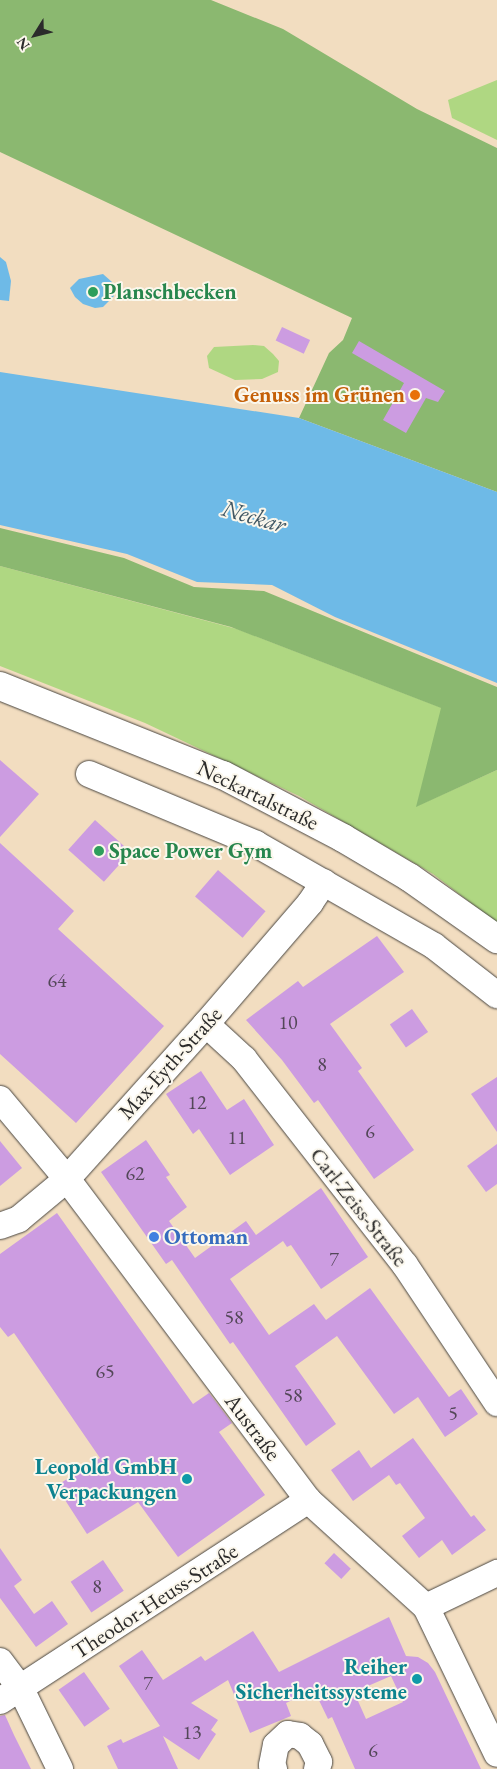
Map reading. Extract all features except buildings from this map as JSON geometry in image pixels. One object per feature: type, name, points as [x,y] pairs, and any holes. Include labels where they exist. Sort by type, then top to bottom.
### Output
[{"type":"main road","name":"Neckartalstraße","points":[[0,686],[223,775],[343,838],[409,877],[497,939]]},
{"type":"street","name":"Neckartalstraße","points":[[89,774],[256,844],[434,946],[497,995]]},
{"type":"street","name":"Max-Eyth-Straße","points":[[0,1226],[19,1219],[67,1179],[206,1024],[310,903],[324,882]]},
{"type":"street","name":"Carl-Zeiss-Straße","points":[[206,1024],[244,1059],[405,1265],[497,1404]]},
{"type":"street","name":"Austraße","points":[[0,1099],[67,1179],[308,1500],[426,1607],[497,1754]]},
{"type":"street","name":"Theodor-Heuss-Straße","points":[[11,1695],[308,1500]]},
{"type":"street","points":[[426,1607],[497,1574]]},
{"type":"street","points":[[0,1661],[11,1695],[60,1769]]},
{"type":"street","points":[[274,1769],[272,1765],[276,1745],[288,1734],[300,1736],[310,1744],[319,1762],[316,1769]]},
{"type":"green space","points":[[0,0],[211,0],[283,29],[417,109],[497,148],[497,492],[299,418],[329,353],[343,340],[352,318],[0,152]]},
{"type":"green space","points":[[497,80],[497,140],[452,118],[448,100]]},
{"type":"green space","points":[[264,346],[273,354],[279,361],[278,372],[262,379],[235,380],[209,368],[207,356],[214,347]]},
{"type":"green space","points":[[0,528],[124,558],[194,587],[264,591],[497,687],[497,770],[416,807],[441,708],[231,627],[0,566]]},
{"type":"green space","points":[[0,566],[237,629],[442,708],[417,806],[497,770],[497,923],[433,874],[299,796],[145,723],[0,666]]},
{"type":"water","points":[[0,257],[6,262],[11,281],[9,301],[0,300]]},
{"type":"water","name":"Planschbecken","points":[[103,274],[112,282],[114,296],[103,307],[95,308],[83,304],[75,297],[70,288],[79,279]]},
{"type":"water","name":"Neckar","points":[[0,372],[299,418],[497,492],[497,683],[335,617],[272,585],[197,582],[127,554],[0,525]]},
{"type":"place","name":"Planschbecken","points":[[93,292]]},
{"type":"place","name":"Genuss im Grünen","points":[[415,395]]},
{"type":"place","name":"Space Power Gym","points":[[99,851]]},
{"type":"place","name":"Ottoman","points":[[154,1237]]},
{"type":"place","name":"Leopold GmbH Verpackungen","points":[[187,1479]]},
{"type":"place","name":"Reiher Sicherheitssysteme","points":[[417,1679]]}]
